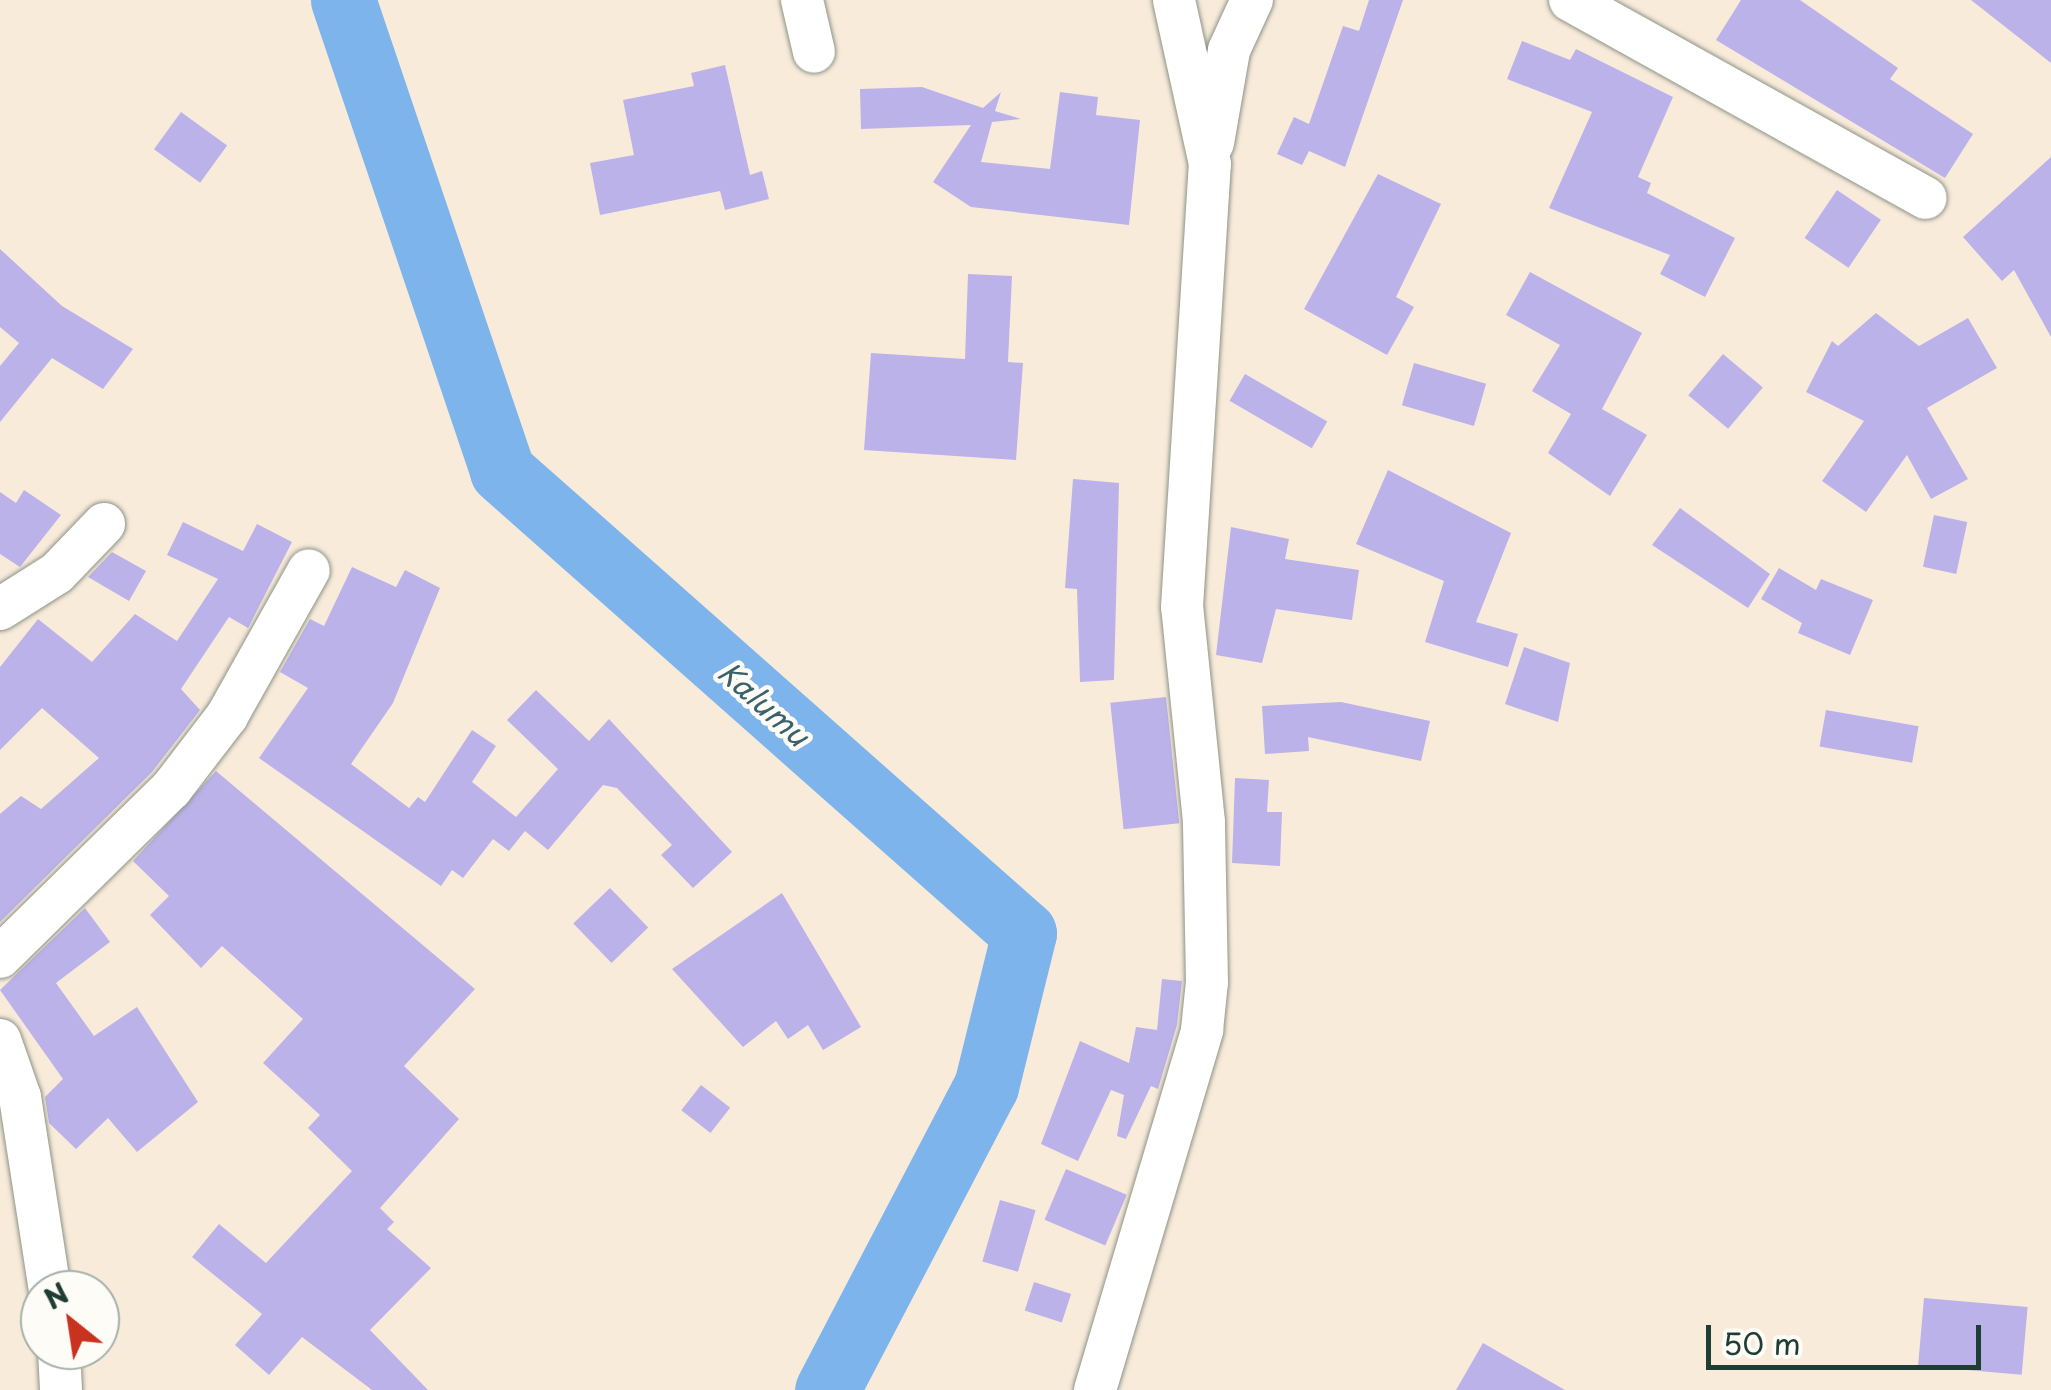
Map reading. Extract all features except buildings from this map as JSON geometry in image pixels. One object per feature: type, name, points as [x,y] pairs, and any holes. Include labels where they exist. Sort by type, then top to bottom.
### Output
[{"type":"street","points":[[802,0],[814,52]]},
{"type":"street","points":[[1174,0],[1210,164]]},
{"type":"street","points":[[1096,1390],[1202,1030],[1208,982],[1204,822],[1182,607],[1210,164],[1229,50],[1252,0]]},
{"type":"street","points":[[1570,0],[1926,198]]},
{"type":"street","points":[[0,608],[58,573],[104,524]]},
{"type":"street","points":[[0,958],[171,789],[227,716],[308,570]]},
{"type":"street","points":[[0,1040],[20,1097],[47,1270]]},
{"type":"waterway","name":"Kalumu","points":[[343,0],[502,471],[1024,933],[986,1086],[827,1390]]}]
